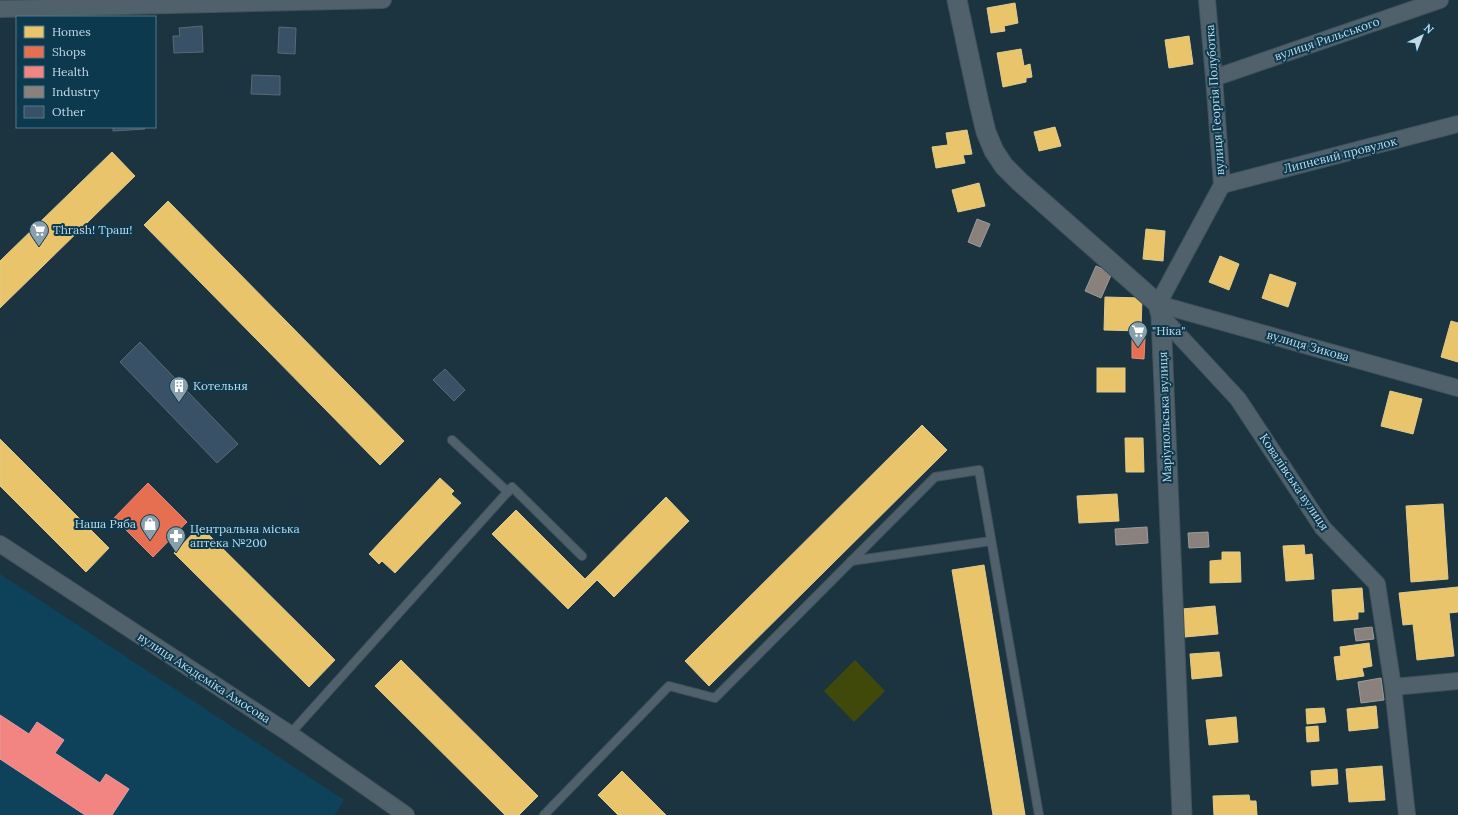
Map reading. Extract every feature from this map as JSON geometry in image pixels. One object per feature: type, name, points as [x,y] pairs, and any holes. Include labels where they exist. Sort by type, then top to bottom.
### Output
[{"type":"street","points":[[0,9],[383,0]]},
{"type":"street","points":[[957,0],[986,132],[994,151],[1004,166],[1020,182],[1159,310]]},
{"type":"street","name":"вулиця Георгія Полуботка","points":[[1159,310],[1222,185],[1207,0]]},
{"type":"street","name":"вулиця Рильського","points":[[1214,78],[1440,0]]},
{"type":"street","name":"Липневий провулок","points":[[1222,185],[1458,124]]},
{"type":"street","name":"вулиця Зикова","points":[[1159,310],[1458,388]]},
{"type":"street","name":"Ковалівська вулиця","points":[[1159,310],[1238,399],[1323,528],[1378,584],[1393,687],[1407,815]]},
{"type":"street","name":"Маріупольська вулиця","points":[[1159,310],[1182,815]]},
{"type":"street","name":"вулиця Академіка Амосова","points":[[0,544],[290,734],[406,815]]},
{"type":"street","points":[[1393,687],[1458,681]]},
{"type":"lane","points":[[452,440],[508,492]]},
{"type":"lane","points":[[544,815],[669,686],[715,698],[935,477],[979,470],[1039,815]]},
{"type":"lane","points":[[290,734],[512,487],[582,556]]},
{"type":"lane","points":[[851,562],[991,541]]},
{"type":"shaded area","points":[[0,574],[344,800],[335,815],[0,815]]},
{"type":"green space","points":[[855,660],[885,691],[854,722],[824,691]]},
{"type":"building: Homes","points":[[1015,3],[1018,23],[1004,26],[1005,31],[991,33],[987,8]]},
{"type":"building: Homes","points":[[1189,36],[1193,64],[1169,68],[1165,40]]},
{"type":"building: Homes","points":[[1021,49],[1024,66],[1030,64],[1032,77],[1026,78],[1026,82],[1003,87],[997,53]]},
{"type":"building: Homes","points":[[1055,127],[1061,146],[1039,151],[1034,132]]},
{"type":"building: Homes","points":[[967,130],[972,154],[963,155],[965,163],[936,168],[932,147],[948,145],[946,133]]},
{"type":"building: Homes","points":[[112,152],[135,176],[0,308],[0,261]]},
{"type":"building: Homes","points":[[979,183],[985,206],[958,212],[952,190]]},
{"type":"building: Homes","points":[[168,201],[404,441],[380,465],[144,225]]},
{"type":"building: Homes","points":[[1146,229],[1165,231],[1163,261],[1143,259]]},
{"type":"building: Homes","points":[[1220,256],[1239,264],[1229,290],[1209,282]]},
{"type":"building: Homes","points":[[1270,274],[1296,283],[1288,307],[1262,298]]},
{"type":"building: Homes","points":[[1105,297],[1142,298],[1141,331],[1104,330]]},
{"type":"building: Homes","points":[[1451,321],[1458,323],[1458,362],[1441,357]]},
{"type":"building: Homes","points":[[1097,368],[1125,368],[1125,392],[1097,392]]},
{"type":"building: Homes","points":[[1390,391],[1422,399],[1413,434],[1381,426]]},
{"type":"building: Homes","points":[[922,425],[947,450],[709,686],[685,661]]},
{"type":"building: Homes","points":[[1125,438],[1143,438],[1144,472],[1126,472]]},
{"type":"building: Homes","points":[[0,439],[109,548],[86,572],[0,486]]},
{"type":"building: Homes","points":[[440,478],[454,491],[451,494],[461,503],[395,573],[382,561],[379,564],[369,554]]},
{"type":"building: Homes","points":[[1117,494],[1119,521],[1079,523],[1077,496]]},
{"type":"building: Homes","points":[[666,497],[689,521],[614,597],[597,580],[568,609],[492,534],[516,510],[585,579]]},
{"type":"building: Homes","points":[[1443,504],[1448,579],[1411,582],[1406,506]]},
{"type":"building: Homes","points":[[200,526],[335,660],[309,687],[174,553]]},
{"type":"building: Homes","points":[[1304,545],[1305,555],[1312,554],[1314,579],[1286,581],[1283,546]]},
{"type":"building: Homes","points":[[1222,552],[1240,552],[1241,582],[1210,583],[1210,561],[1222,560]]},
{"type":"building: Homes","points":[[984,565],[1025,815],[993,815],[952,570]]},
{"type":"building: Homes","points":[[1458,587],[1458,612],[1449,613],[1454,656],[1417,660],[1413,624],[1403,625],[1399,593]]},
{"type":"building: Homes","points":[[1362,588],[1364,612],[1358,612],[1358,619],[1334,621],[1332,590]]},
{"type":"building: Homes","points":[[1215,606],[1218,634],[1185,637],[1182,609]]},
{"type":"building: Homes","points":[[1369,643],[1372,666],[1362,668],[1364,676],[1337,680],[1334,657],[1341,656],[1340,647]]},
{"type":"building: Homes","points":[[1219,652],[1222,676],[1192,679],[1190,654]]},
{"type":"building: Homes","points":[[401,660],[538,796],[519,815],[505,815],[375,686]]},
{"type":"building: Homes","points":[[1376,706],[1378,728],[1349,731],[1347,709]]},
{"type":"building: Homes","points":[[1324,708],[1326,722],[1307,724],[1306,709]]},
{"type":"building: Homes","points":[[1236,717],[1238,742],[1209,745],[1206,720]]},
{"type":"building: Homes","points":[[1318,726],[1319,741],[1307,742],[1306,727]]},
{"type":"building: Homes","points":[[1382,766],[1385,800],[1349,802],[1346,769]]},
{"type":"building: Homes","points":[[1337,769],[1338,784],[1312,786],[1311,771]]},
{"type":"building: Homes","points":[[622,771],[666,815],[618,815],[598,795]]},
{"type":"building: Homes","points":[[1249,795],[1250,801],[1256,801],[1257,815],[1214,815],[1213,796]]},
{"type":"building: Shops","name":"\"Ніка\"","points":[[1132,338],[1145,338],[1144,359],[1132,358]]},
{"type":"building: Shops","points":[[148,483],[187,522],[153,557],[114,518]]},
{"type":"building: Health","points":[[0,715],[29,734],[37,722],[64,740],[55,753],[100,783],[106,774],[129,789],[112,815],[85,815],[0,759]]},
{"type":"building: Industry","points":[[977,219],[990,224],[980,247],[968,242]]},
{"type":"building: Industry","points":[[1096,266],[1112,273],[1101,298],[1085,291]]},
{"type":"building: Industry","points":[[1147,527],[1148,543],[1116,545],[1115,529]]},
{"type":"building: Industry","points":[[1208,532],[1209,547],[1189,548],[1188,533]]},
{"type":"building: Industry","points":[[1372,627],[1374,639],[1356,641],[1354,629]]},
{"type":"building: Industry","points":[[1381,678],[1384,700],[1361,703],[1358,682]]},
{"type":"building: Other","points":[[202,26],[203,52],[174,53],[173,36],[180,36],[179,28]]},
{"type":"building: Other","points":[[279,27],[296,28],[295,54],[278,53]]},
{"type":"building: Other","points":[[252,75],[280,76],[280,95],[251,94]]},
{"type":"building: Other","points":[[113,128],[145,129],[113,131]]},
{"type":"building: Other","name":"Котельня","points":[[140,342],[238,444],[217,463],[120,362]]},
{"type":"building: Other","points":[[445,369],[465,390],[454,401],[433,380]]},
{"type":"place","name":"Thrash! Траш!","points":[[39,247]]},
{"type":"place","name":"\"Ніка\"","points":[[1138,348]]},
{"type":"place","name":"Котельня","points":[[179,403]]},
{"type":"place","name":"Наша Ряба","points":[[150,541]]},
{"type":"place","name":"Центральна міська аптека №200","points":[[176,553]]}]
